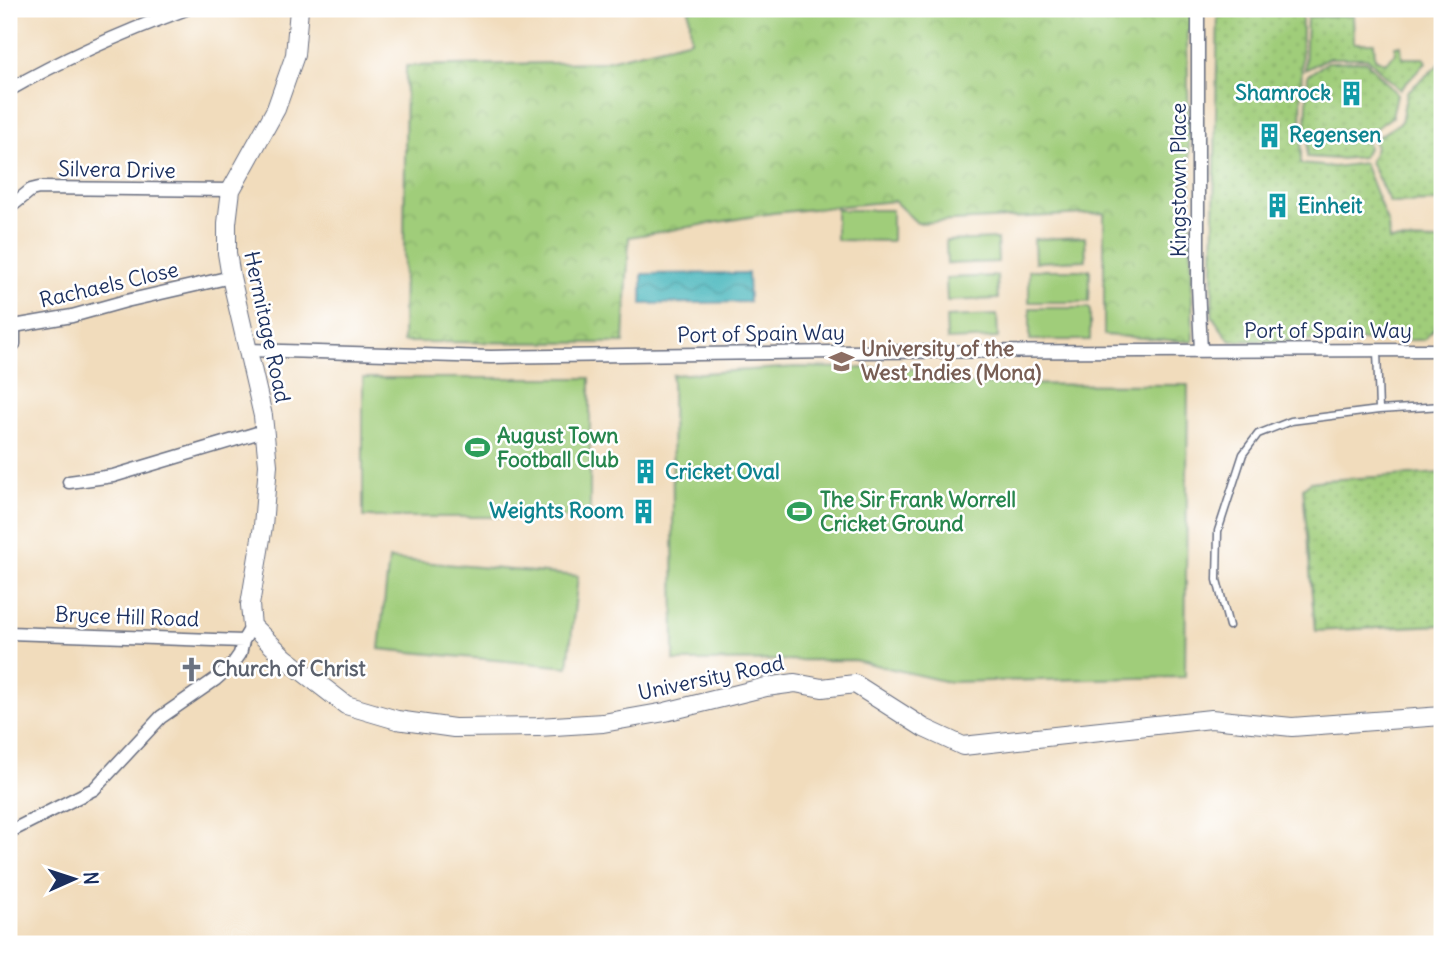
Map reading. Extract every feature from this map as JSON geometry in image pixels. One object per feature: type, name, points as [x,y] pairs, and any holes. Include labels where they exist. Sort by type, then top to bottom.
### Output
[{"type":"street","points":[[9,90],[59,61],[131,29],[186,9]]},
{"type":"street","name":"Hermitage Road","points":[[248,634],[250,604],[263,526],[268,466],[248,349],[230,277],[227,223],[231,190],[276,109],[295,55],[299,9]]},
{"type":"street","name":"Kingstown Place","points":[[1198,9],[1198,285],[1201,352]]},
{"type":"street","name":"Silvera Drive","points":[[9,208],[31,190],[39,188],[231,190]]},
{"type":"street","name":"Rachaels Close","points":[[11,344],[13,328],[18,325],[72,316],[230,277]]},
{"type":"street","name":"Port of Spain Way","points":[[248,349],[491,358],[833,352],[1442,350]]},
{"type":"street","points":[[69,482],[113,476],[264,431]]},
{"type":"street","name":"Bryce Hill Road","points":[[9,633],[248,634]]},
{"type":"street","points":[[9,832],[94,789],[161,717],[233,664],[248,634]]},
{"type":"street","name":"University Road","points":[[248,634],[285,658],[346,705],[397,720],[454,728],[603,723],[795,683],[822,688],[855,684],[924,728],[963,746],[1211,719],[1292,727],[1442,716]]},
{"type":"lane","points":[[1377,350],[1379,410]]},
{"type":"lane","points":[[1229,626],[1217,580],[1219,531],[1243,454],[1258,434],[1291,421],[1379,410],[1442,406]]},
{"type":"green space","points":[[689,9],[1202,9],[1187,33],[1193,342],[1104,335],[1104,213],[917,223],[894,201],[773,213],[629,237],[624,343],[403,342],[406,66],[601,62],[691,40]]},
{"type":"green space","points":[[1218,9],[1302,9],[1301,164],[1334,167],[1364,163],[1388,224],[1389,240],[1442,241],[1442,320],[1424,340],[1230,341],[1212,316]]},
{"type":"green space","points":[[1353,15],[1354,43],[1374,43],[1375,58],[1385,63],[1395,54],[1395,46],[1401,45],[1402,58],[1424,58],[1426,62],[1400,90],[1367,58],[1328,58],[1305,70],[1307,17]]},
{"type":"green space","points":[[1366,61],[1397,94],[1392,117],[1367,134],[1306,130],[1308,75],[1328,62]]},
{"type":"green space","points":[[1442,62],[1442,202],[1390,203],[1370,162],[1376,148],[1373,140],[1401,122],[1407,92]]},
{"type":"green space","points":[[1308,135],[1366,140],[1368,148],[1363,157],[1307,157]]},
{"type":"green space","points":[[836,210],[892,210],[892,241],[836,240]]},
{"type":"green space","points":[[1085,237],[1086,260],[1035,262],[1034,239]]},
{"type":"green space","points":[[997,239],[998,262],[947,264],[946,241]]},
{"type":"green space","points":[[1029,270],[1090,270],[1089,302],[1029,302]]},
{"type":"green space","points":[[997,276],[998,299],[947,301],[946,278]]},
{"type":"green space","points":[[1030,308],[1090,308],[1090,340],[1030,340]]},
{"type":"green space","points":[[997,315],[998,338],[947,340],[946,317]]},
{"type":"green space","points":[[795,367],[918,369],[947,384],[1188,385],[1185,677],[948,682],[854,660],[674,661],[672,375]]},
{"type":"green space","name":"August Town Football Club","points":[[363,378],[590,378],[590,517],[363,517]]},
{"type":"green space","points":[[1442,473],[1442,625],[1315,631],[1303,488],[1311,482],[1324,480]]},
{"type":"green space","points":[[389,559],[578,576],[568,667],[379,649]]},
{"type":"water","points":[[748,273],[749,302],[642,304],[642,274]]},
{"type":"place","name":"Shamrock","points":[[1351,93]]},
{"type":"place","name":"Regensen","points":[[1269,135]]},
{"type":"place","name":"Einheit","points":[[1278,206]]},
{"type":"place","name":"University of the West Indies (Mona)","points":[[841,361]]},
{"type":"place","name":"August Town Football Club","points":[[477,448]]},
{"type":"place","name":"Cricket Oval","points":[[645,472]]},
{"type":"place","name":"Weights Room","points":[[644,511]]},
{"type":"place","name":"The Sir Frank Worrell Cricket Ground","points":[[800,512]]},
{"type":"place","name":"Church of Christ","points":[[192,669]]}]
